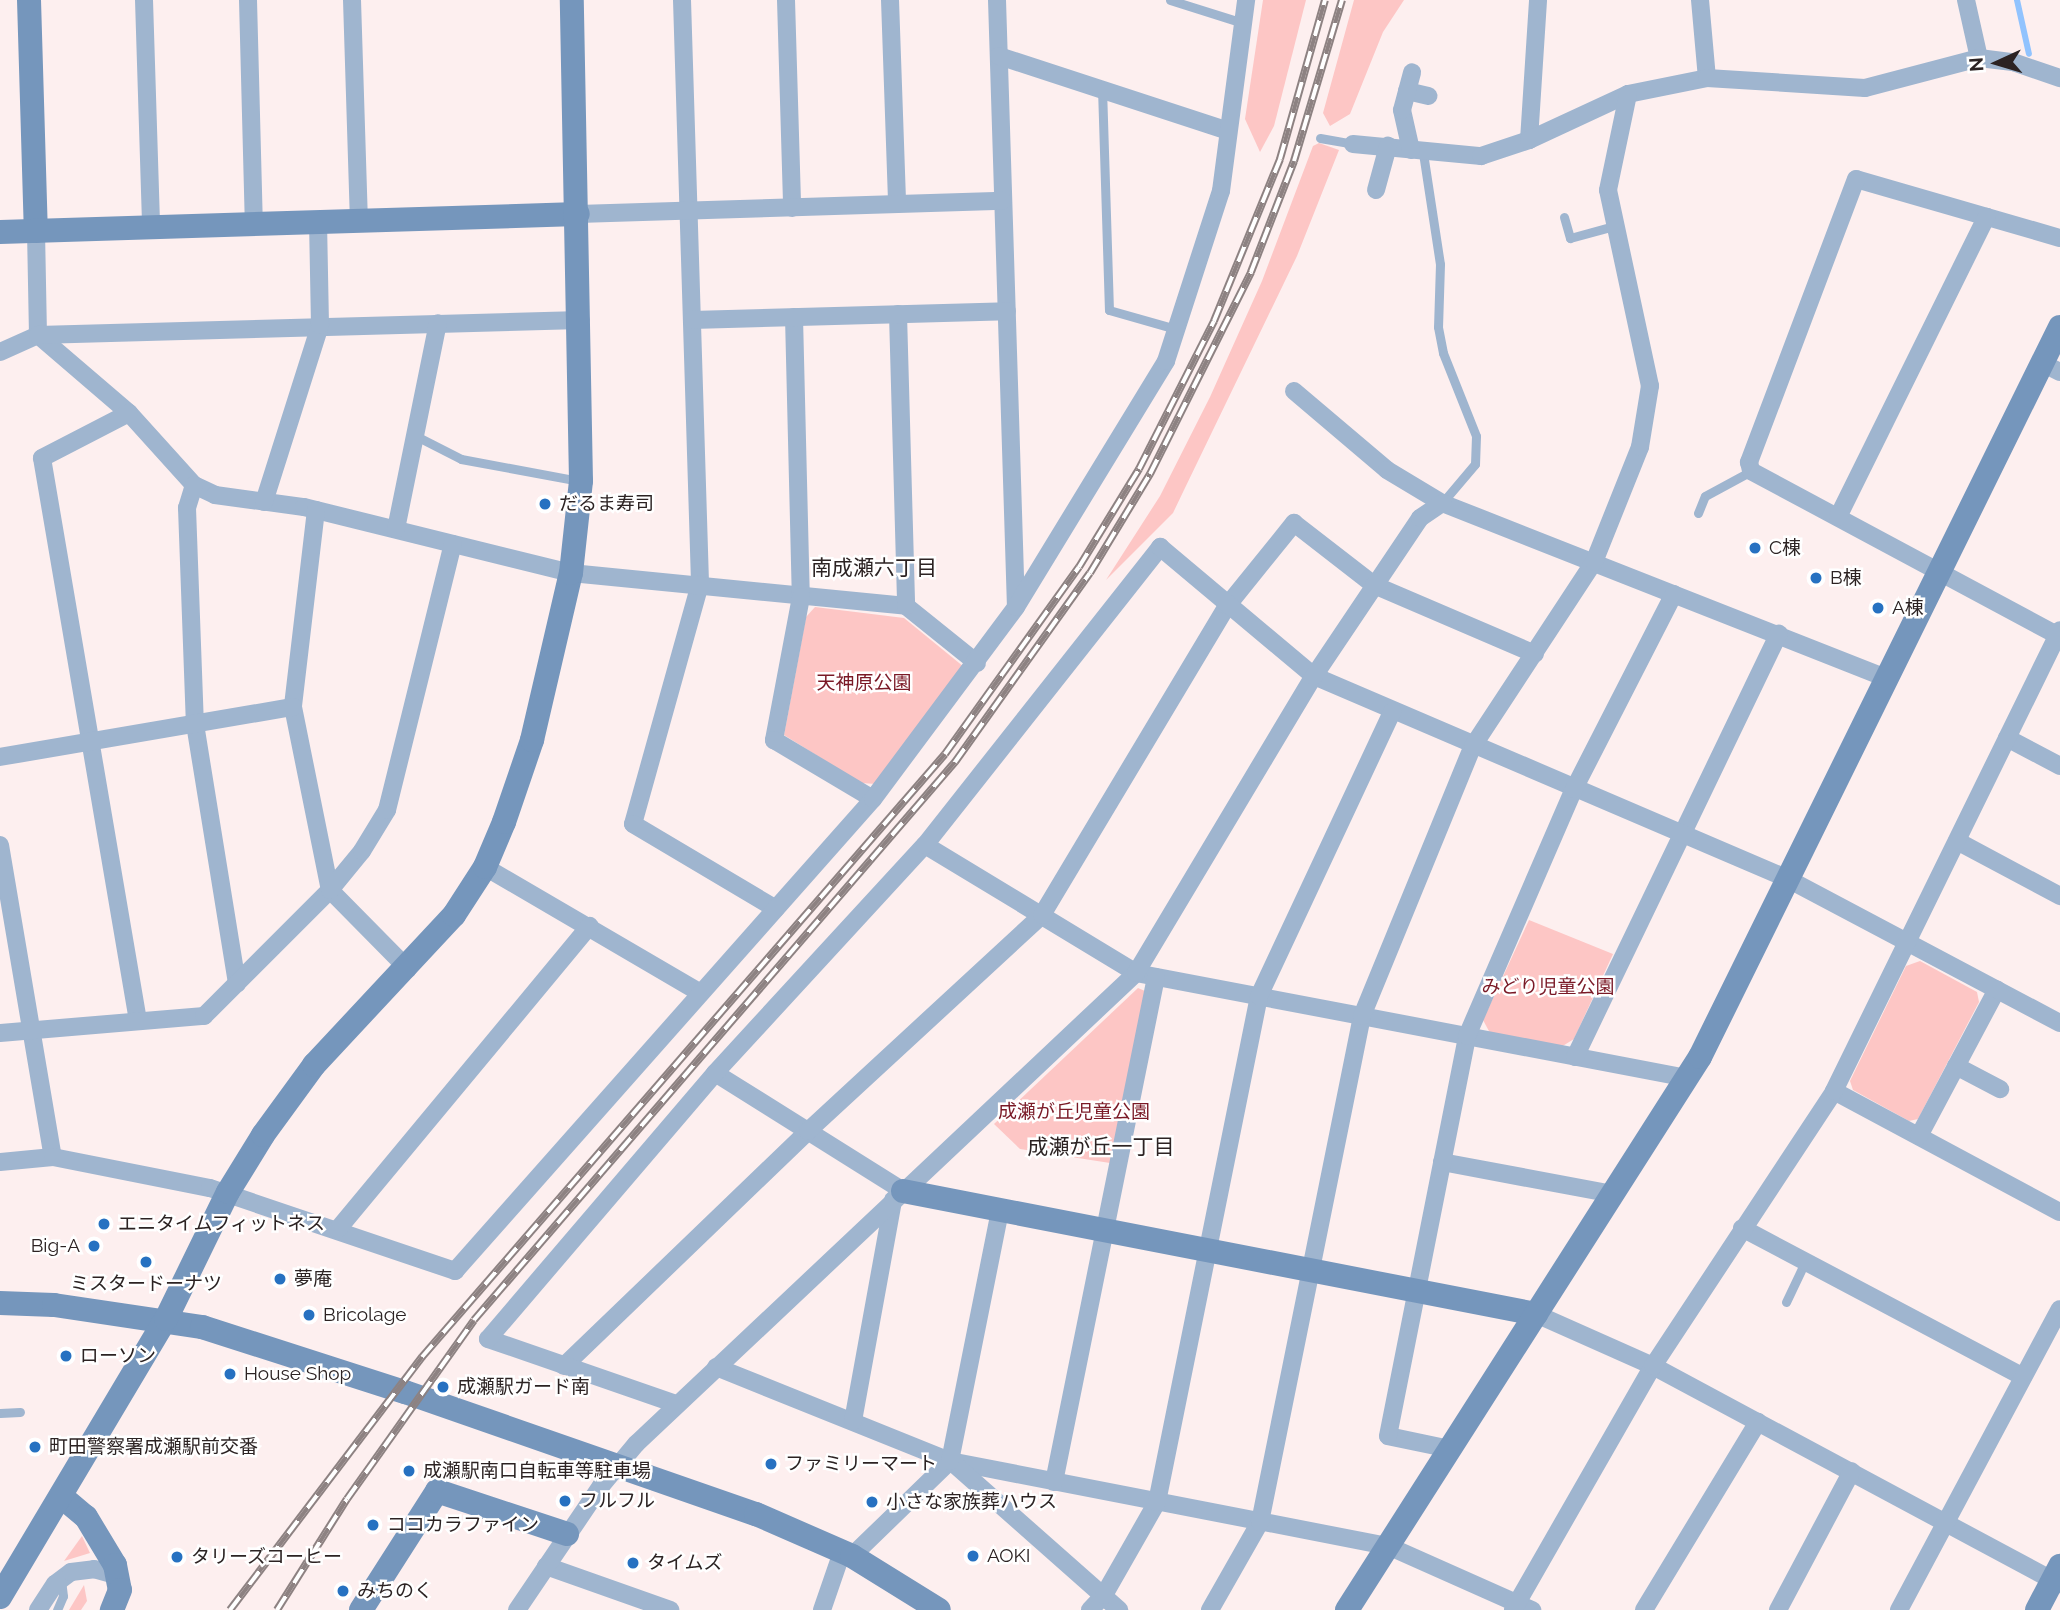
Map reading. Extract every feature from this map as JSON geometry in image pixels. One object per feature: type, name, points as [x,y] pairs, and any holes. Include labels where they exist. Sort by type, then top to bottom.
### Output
[{"type":"street","points":[[29,0],[38,335],[129,412],[194,485],[215,495],[316,510],[571,573],[906,606],[977,663]]},
{"type":"street","points":[[144,0],[151,226]]},
{"type":"street","points":[[248,0],[254,224]]},
{"type":"street","points":[[352,0],[359,222]]},
{"type":"street","points":[[0,1597],[62,1497],[98,1446],[99,1435],[166,1320],[228,1192],[262,1135],[314,1065],[408,969],[454,915],[485,867],[532,740],[571,573],[581,481],[581,320],[572,0]]},
{"type":"street","points":[[682,0],[700,584],[633,824],[776,909]]},
{"type":"street","points":[[786,0],[792,208]]},
{"type":"street","points":[[890,0],[897,204]]},
{"type":"street","points":[[997,0],[1016,607]]},
{"type":"street","points":[[0,1162],[53,1157],[228,1192],[455,1271],[699,992],[873,799],[977,663],[1016,607],[1166,361],[1221,191],[1246,0]]},
{"type":"street","points":[[1529,140],[1538,0]]},
{"type":"street","points":[[1700,0],[1707,78]]},
{"type":"street","points":[[1966,0],[1979,58]]},
{"type":"street","points":[[999,55],[1228,131]]},
{"type":"street","points":[[1353,144],[1481,156],[1529,140],[1629,94],[1707,78],[1866,88],[1979,58],[2013,62],[2060,78]]},
{"type":"street","points":[[1412,72],[1402,110],[1417,152]]},
{"type":"street","points":[[1407,90],[1427,96]]},
{"type":"street","points":[[1210,1610],[1260,1522],[1362,1016],[1473,746],[1594,562],[1640,446],[1650,386],[1608,190],[1629,94]]},
{"type":"street","points":[[1376,190],[1388,146]]},
{"type":"street","points":[[716,1367],[950,1461],[1388,1546],[1521,1608],[1653,1366],[1834,1091],[2059,634],[1751,471],[1749,461],[1856,179],[2060,238]]},
{"type":"street","points":[[0,232],[1003,201]]},
{"type":"street","points":[[1838,517],[1986,216]]},
{"type":"street","points":[[264,502],[320,325],[318,223]]},
{"type":"street","points":[[692,320],[1007,311]]},
{"type":"street","points":[[898,314],[906,606]]},
{"type":"street","points":[[794,317],[801,597],[774,740],[873,799]]},
{"type":"street","points":[[0,352],[38,335],[320,325],[581,320]]},
{"type":"street","points":[[396,529],[418,437],[438,323]]},
{"type":"street","points":[[1347,1610],[1687,1078],[1886,678],[1937,569],[2051,368],[2060,327]]},
{"type":"street","points":[[1294,391],[1387,470],[1442,503],[1886,678]]},
{"type":"street","points":[[129,412],[42,458],[138,1021]]},
{"type":"street","points":[[194,485],[187,508],[195,724],[237,984]]},
{"type":"street","points":[[516,1610],[616,1465],[676,1404],[1136,973],[1314,676],[1420,518],[1442,503]]},
{"type":"street","points":[[316,510],[293,707],[330,890],[408,969]]},
{"type":"street","points":[[564,1366],[808,1131],[1042,915],[1227,606],[1294,523],[1374,585],[1535,654]]},
{"type":"street","points":[[0,1033],[204,1016],[330,890],[362,851],[387,810],[453,544]]},
{"type":"street","points":[[676,1404],[488,1339],[715,1073],[925,845],[1160,547],[1227,606],[1314,676],[1392,712],[1786,878],[2060,1023]]},
{"type":"street","points":[[1450,1448],[1388,1436],[1467,1036],[1574,789],[1674,594]]},
{"type":"street","points":[[1575,1057],[1680,832],[1779,634]]},
{"type":"street","points":[[0,757],[293,707]]},
{"type":"street","points":[[1090,1610],[1104,1595],[1157,1502],[1210,1251],[1259,996],[1392,712]]},
{"type":"street","points":[[2007,738],[2060,766]]},
{"type":"street","points":[[1957,841],[2060,895]]},
{"type":"street","points":[[0,845],[53,1157]]},
{"type":"street","points":[[925,845],[1136,973],[1687,1078]]},
{"type":"street","points":[[485,867],[699,992]]},
{"type":"street","points":[[338,1229],[590,926]]},
{"type":"street","points":[[1054,1482],[1156,976]]},
{"type":"street","points":[[1919,1136],[1997,989]]},
{"type":"street","points":[[1956,1066],[2000,1089]]},
{"type":"street","points":[[715,1073],[808,1131],[898,1196],[1000,1210],[1536,1314],[1653,1366],[1947,1522],[2057,1577],[2037,1610]]},
{"type":"street","points":[[1834,1091],[2060,1212]]},
{"type":"street","points":[[1442,1162],[1613,1194]]},
{"type":"street","points":[[853,1421],[898,1196]]},
{"type":"street","points":[[822,1610],[847,1554],[950,1461],[1000,1210]]},
{"type":"street","points":[[1742,1228],[2024,1377]]},
{"type":"street","points":[[0,1303],[54,1305],[166,1320],[405,1392],[755,1514],[847,1554],[939,1610]]},
{"type":"street","points":[[1899,1610],[2060,1309]]},
{"type":"street","points":[[1644,1610],[1758,1422]]},
{"type":"street","points":[[950,1461],[1119,1610]]},
{"type":"street","points":[[1778,1610],[1852,1471]]},
{"type":"street","points":[[362,1610],[437,1491],[567,1534]]},
{"type":"street","points":[[62,1497],[86,1517],[118,1576],[120,1590],[112,1610]]},
{"type":"street","points":[[546,1566],[670,1610]]},
{"type":"street","points":[[38,1610],[61,1579],[84,1569],[118,1576]]},
{"type":"lane","points":[[1170,0],[1243,23]]},
{"type":"lane","points":[[1102,87],[1109,310],[1176,329]]},
{"type":"lane","points":[[1320,138],[1353,144]]},
{"type":"lane","points":[[1417,152],[1440,264],[1440,340],[1449,377],[1476,436],[1475,464],[1442,503]]},
{"type":"lane","points":[[1564,217],[1570,238],[1614,226]]},
{"type":"lane","points":[[418,437],[461,459],[581,481]]},
{"type":"lane","points":[[1698,513],[1705,496],[1751,471]]},
{"type":"lane","points":[[1786,1302],[1805,1262]]},
{"type":"lane","points":[[0,1413],[20,1412]]},
{"type":"lane","points":[[57,1610],[64,1596],[61,1579]]},
{"type":"green space","points":[[1263,0],[1306,0],[1274,126],[1260,152],[1245,119]]},
{"type":"green space","points":[[1354,0],[1404,0],[1383,32],[1350,114],[1330,126],[1323,113]]},
{"type":"green space","points":[[1319,143],[1339,150],[1297,256],[1173,513],[1106,580],[1160,496],[1210,397],[1262,281],[1313,146]]},
{"type":"green space","name":"天神原公園","points":[[815,607],[904,618],[964,667],[876,784],[861,783],[784,735],[806,617]]},
{"type":"green space","name":"みどり児童公園","points":[[1529,920],[1613,954],[1574,1039],[1561,1047],[1490,1033],[1483,1020]]},
{"type":"green space","points":[[1920,961],[1977,992],[1979,1002],[1918,1119],[1909,1121],[1853,1090],[1850,1081],[1906,966]]},
{"type":"green space","name":"成瀬が丘児童公園","points":[[1138,988],[1145,991],[1110,1163],[1020,1149],[994,1124]]},
{"type":"green space","points":[[82,1536],[90,1553],[64,1561]]},
{"type":"green space","points":[[84,1585],[87,1601],[81,1610],[69,1610]]},
{"type":"waterway","points":[[2017,0],[2029,54]]},
{"type":"railway","points":[[230,1610],[422,1357],[945,754],[1079,567],[1139,469],[1214,321],[1280,159],[1325,0]]},
{"type":"railway","points":[[277,1610],[347,1499],[474,1320],[955,762],[1090,573],[1150,474],[1251,272],[1294,161],[1342,0]]},
{"type":"place","name":"だるま寿司","points":[[545,504]]},
{"type":"place","name":"C棟","points":[[1755,548]]},
{"type":"place","name":"B棟","points":[[1816,578]]},
{"type":"place","name":"A棟","points":[[1878,608]]},
{"type":"place","name":"エニタイムフィットネス","points":[[104,1224]]},
{"type":"place","name":"Big-A","points":[[94,1246]]},
{"type":"place","name":"ミスタードーナツ","points":[[146,1262]]},
{"type":"place","name":"夢庵","points":[[280,1279]]},
{"type":"place","name":"Bricolage","points":[[309,1315]]},
{"type":"place","name":"ローソン","points":[[66,1356]]},
{"type":"place","name":"House Shop","points":[[230,1374]]},
{"type":"place","name":"成瀬駅ガード南","points":[[443,1387]]},
{"type":"place","name":"町田警察署成瀬駅前交番","points":[[35,1447]]},
{"type":"place","name":"ファミリーマート","points":[[771,1464]]},
{"type":"place","name":"成瀬駅南口自転車等駐車場","points":[[409,1471]]},
{"type":"place","name":"フルフル","points":[[565,1501]]},
{"type":"place","name":"小さな家族葬ハウス","points":[[872,1502]]},
{"type":"place","name":"ココカラファイン","points":[[373,1525]]},
{"type":"place","name":"AOKI","points":[[973,1556]]},
{"type":"place","name":"タリーズコーヒー","points":[[177,1557]]},
{"type":"place","name":"タイムズ","points":[[633,1563]]},
{"type":"place","name":"みちのく","points":[[343,1591]]},
{"type":"district","name":"南成瀬六丁目","points":[[874,568]]},
{"type":"district","name":"成瀬が丘一丁目","points":[[1101,1147]]}]
